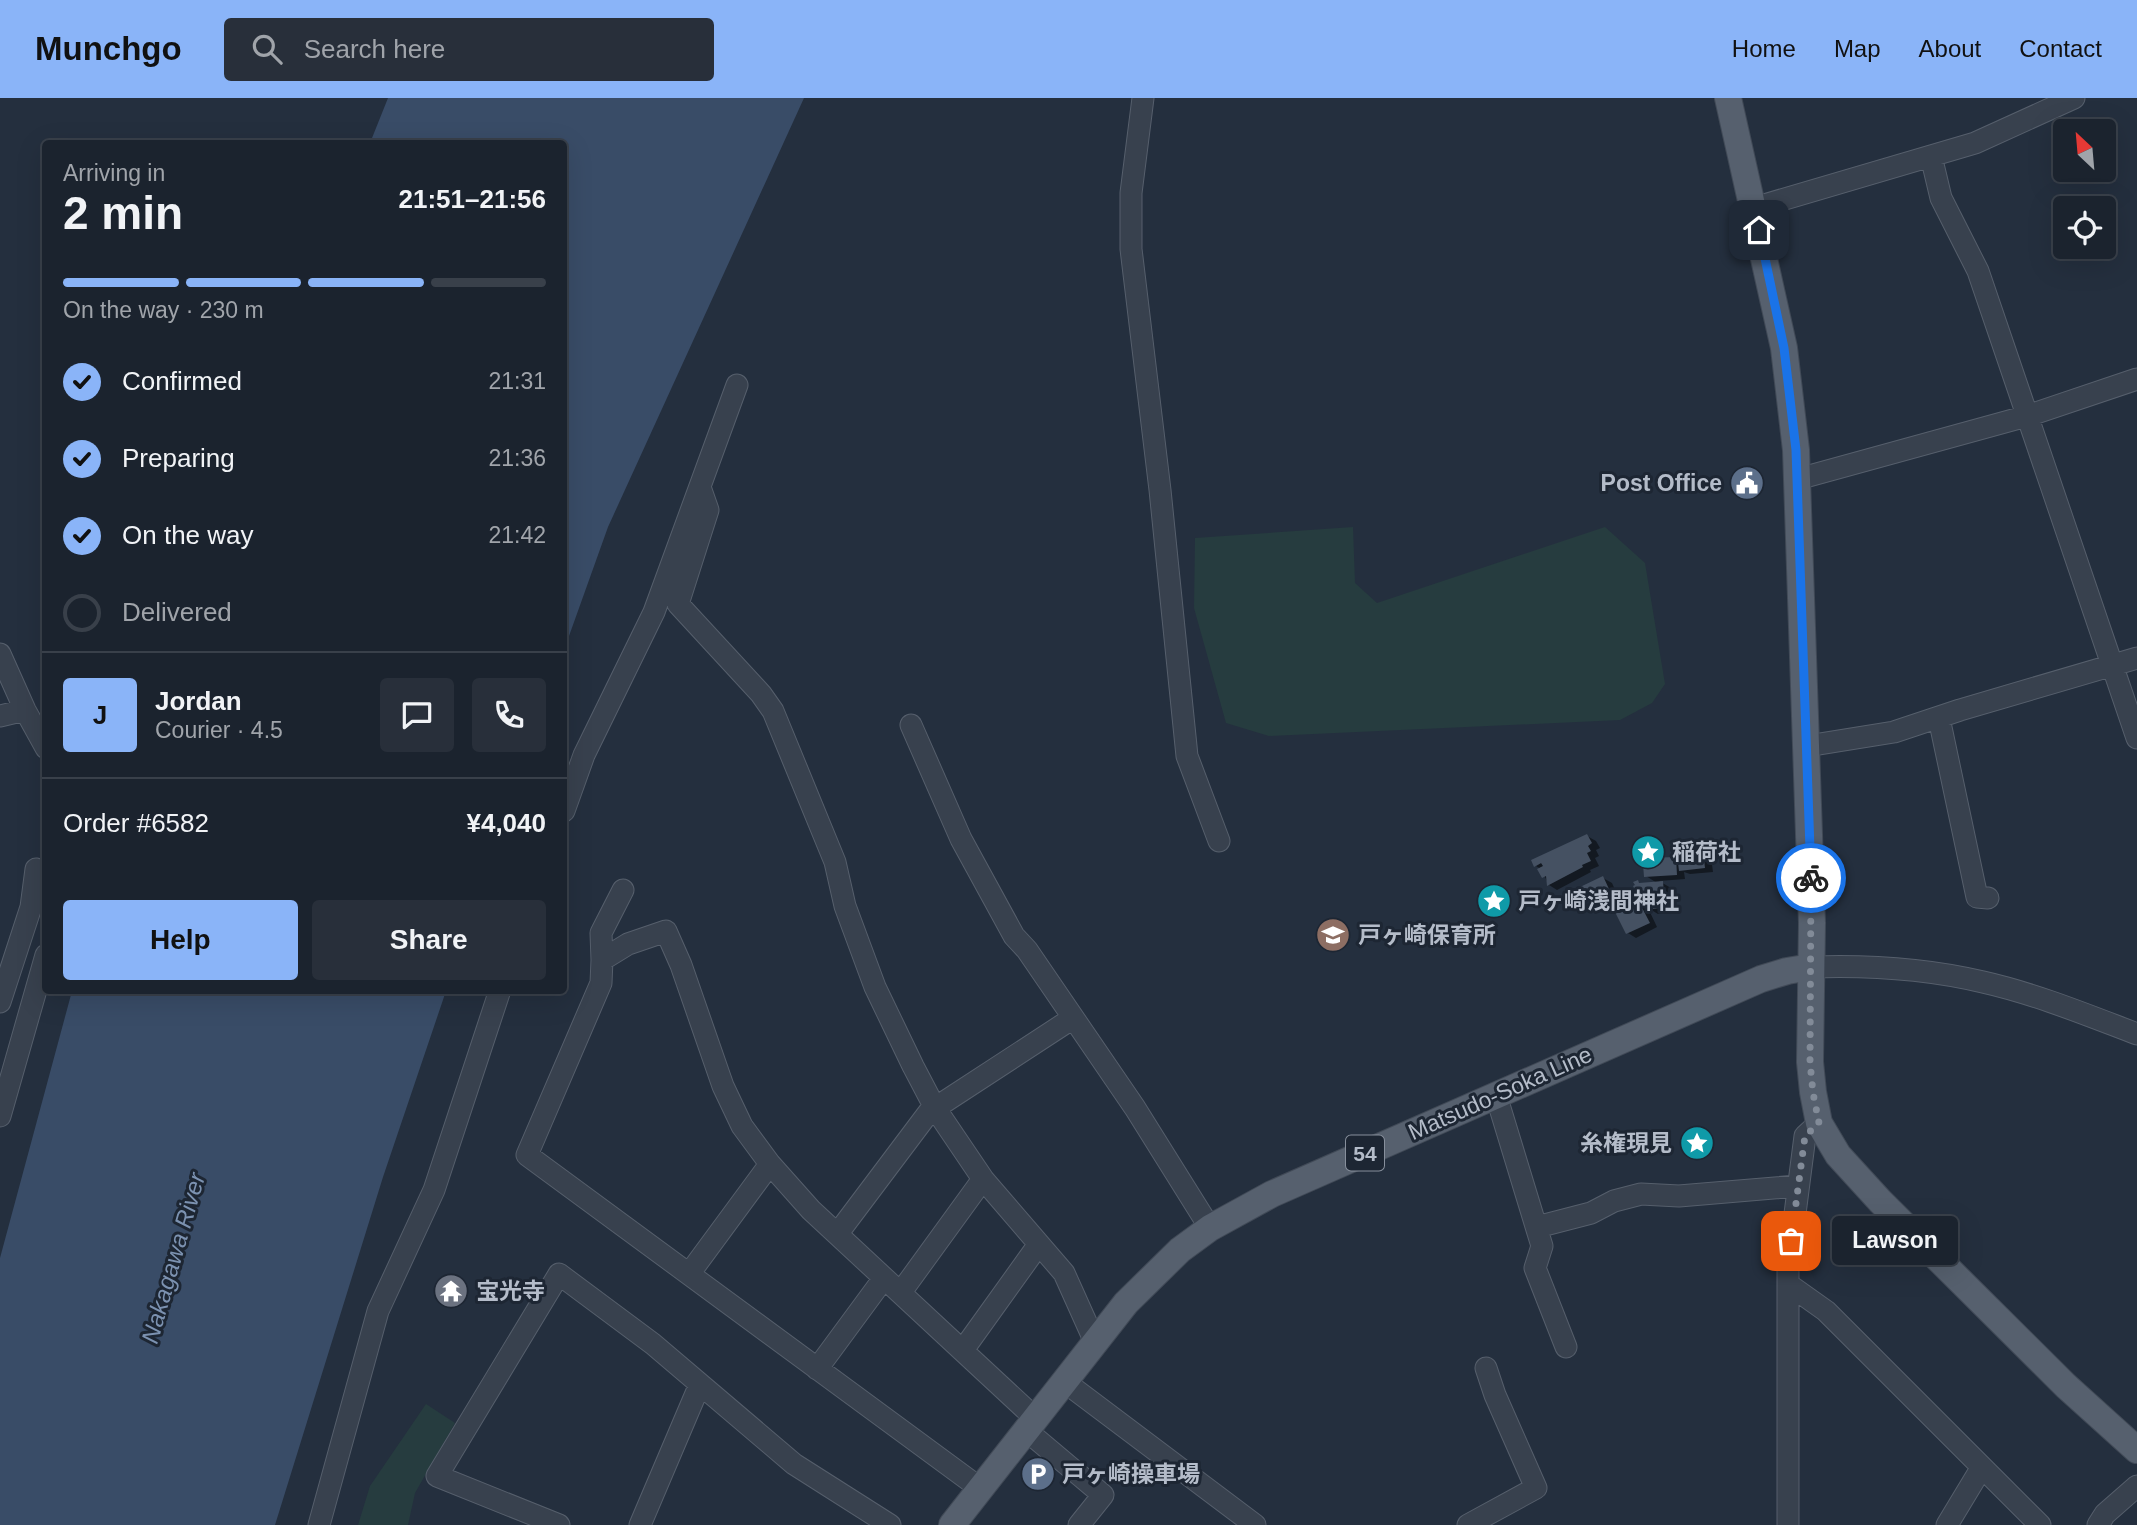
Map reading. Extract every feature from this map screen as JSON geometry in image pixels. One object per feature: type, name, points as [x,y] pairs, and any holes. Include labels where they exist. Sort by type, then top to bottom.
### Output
[{"type":"main road","points":[[1728,98],[1784,348],[1798,479],[1812,923],[1810,1062],[1819,1123],[1838,1155],[1880,1201],[2066,1386],[2137,1450]]},
{"type":"main road","name":"Matsudo-Soka Line","points":[[952,1525],[1095,1342],[1150,1278],[1180,1250],[1210,1228],[1272,1194],[1761,979],[1811,967]]},
{"type":"street","points":[[1143,98],[1130,193],[1130,249],[1160,490],[1187,756],[1219,841]]},
{"type":"street","points":[[1754,208],[1975,144],[2074,98]]},
{"type":"street","points":[[1931,156],[1941,198],[1978,271],[2137,738]]},
{"type":"street","points":[[1798,479],[2027,416],[2137,379]]},
{"type":"street","points":[[567,803],[584,755],[654,612],[737,385]]},
{"type":"street","points":[[700,487],[708,510],[678,604],[773,710],[835,862],[845,906],[875,987],[936,1108],[983,1179],[1064,1273],[1095,1342]]},
{"type":"street","points":[[0,653],[42,741]]},
{"type":"street","points":[[1807,746],[1894,732],[2137,658]]},
{"type":"street","points":[[0,716],[25,710]]},
{"type":"street","points":[[1939,718],[1977,897],[1988,898]]},
{"type":"street","points":[[911,725],[961,839],[1014,936],[1027,950],[1135,1108],[1210,1228]]},
{"type":"street","points":[[0,1002],[31,907],[36,869]]},
{"type":"street","points":[[623,890],[601,933],[601,983],[527,1155],[981,1489]]},
{"type":"street","points":[[602,960],[628,944],[666,931],[681,965],[723,1086],[741,1126],[811,1210],[963,1349],[1031,1425],[1103,1495],[1079,1525]]},
{"type":"street","points":[[1811,967],[1895,969],[1983,982],[2137,1034]]},
{"type":"street","points":[[0,1116],[42,969]]},
{"type":"street","points":[[319,1525],[378,1311],[434,1190],[499,994]]},
{"type":"street","points":[[838,1233],[929,1112],[1073,1018]]},
{"type":"street","points":[[1496,1095],[1542,1246],[1535,1268],[1566,1347]]},
{"type":"street","points":[[1788,1525],[1788,1284],[1797,1186],[1805,1136],[1819,1123]]},
{"type":"street","points":[[689,1274],[770,1164]]},
{"type":"street","points":[[901,1292],[983,1179]]},
{"type":"street","points":[[1537,1227],[1591,1213],[1614,1201],[1641,1194],[1679,1196],[1797,1186]]},
{"type":"street","points":[[963,1349],[1039,1244]]},
{"type":"street","points":[[559,1525],[438,1476],[559,1274],[653,1344],[794,1464],[890,1525]]},
{"type":"street","points":[[817,1368],[884,1278]]},
{"type":"street","points":[[1788,1284],[1826,1311],[2040,1525]]},
{"type":"street","points":[[1468,1525],[1536,1488],[1486,1368]]},
{"type":"street","points":[[1065,1382],[1241,1521]]},
{"type":"street","points":[[640,1525],[700,1384]]},
{"type":"street","points":[[1947,1525],[1982,1467]]},
{"type":"street","points":[[2098,1525],[2105,1514],[2137,1486]]},
{"type":"green space","points":[[1353,527],[1355,583],[1377,603],[1605,527],[1645,563],[1665,684],[1652,703],[1620,720],[1269,736],[1226,723],[1194,608],[1195,538]]},
{"type":"green space","points":[[426,1404],[455,1423],[415,1493],[408,1525],[358,1525],[370,1486]]},
{"type":"water","points":[[388,98],[804,98],[608,527],[567,642],[567,140],[371,140]]},
{"type":"water","name":"Nakagawa River","points":[[71,994],[445,994],[383,1177],[275,1525],[0,1525],[0,1258]]},
{"type":"building","points":[[1587,834],[1592,843],[1588,846],[1591,851],[1587,853],[1591,861],[1547,886],[1546,876],[1542,878],[1537,869],[1543,866],[1541,863],[1534,867],[1531,860]]},
{"type":"building","points":[[1702,843],[1705,868],[1679,871],[1676,846]]},
{"type":"building","points":[[1676,857],[1677,875],[1644,877],[1643,864],[1647,864],[1647,858]]},
{"type":"building","points":[[1603,876],[1609,889],[1599,894],[1602,898],[1589,905],[1580,887]]},
{"type":"building","points":[[1638,880],[1639,883],[1663,881],[1665,907],[1647,910],[1646,900],[1643,902],[1633,886],[1633,882]]},
{"type":"building","points":[[1637,898],[1650,923],[1626,934],[1614,910]]},
{"type":"way so far","points":[[1791,1241],[1805,1136],[1819,1123],[1810,1062],[1811,878]]},
{"type":"place","name":"Post Office","points":[[1747,483]]},
{"type":"place","name":"稲荷社","points":[[1648,852]]},
{"type":"place","name":"戸ヶ崎浅間神社","points":[[1494,901]]},
{"type":"place","name":"戸ヶ崎保育所","points":[[1333,935]]},
{"type":"place","name":"糸権現見","points":[[1697,1143]]},
{"type":"place","name":"Lawson","points":[[1791,1241]]},
{"type":"place","name":"宝光寺","points":[[451,1291]]},
{"type":"place","name":"戸ヶ崎操車場","points":[[1038,1474]]},
{"type":"route","points":[[1759,230],[1784,348],[1796,450],[1811,878]]}]
